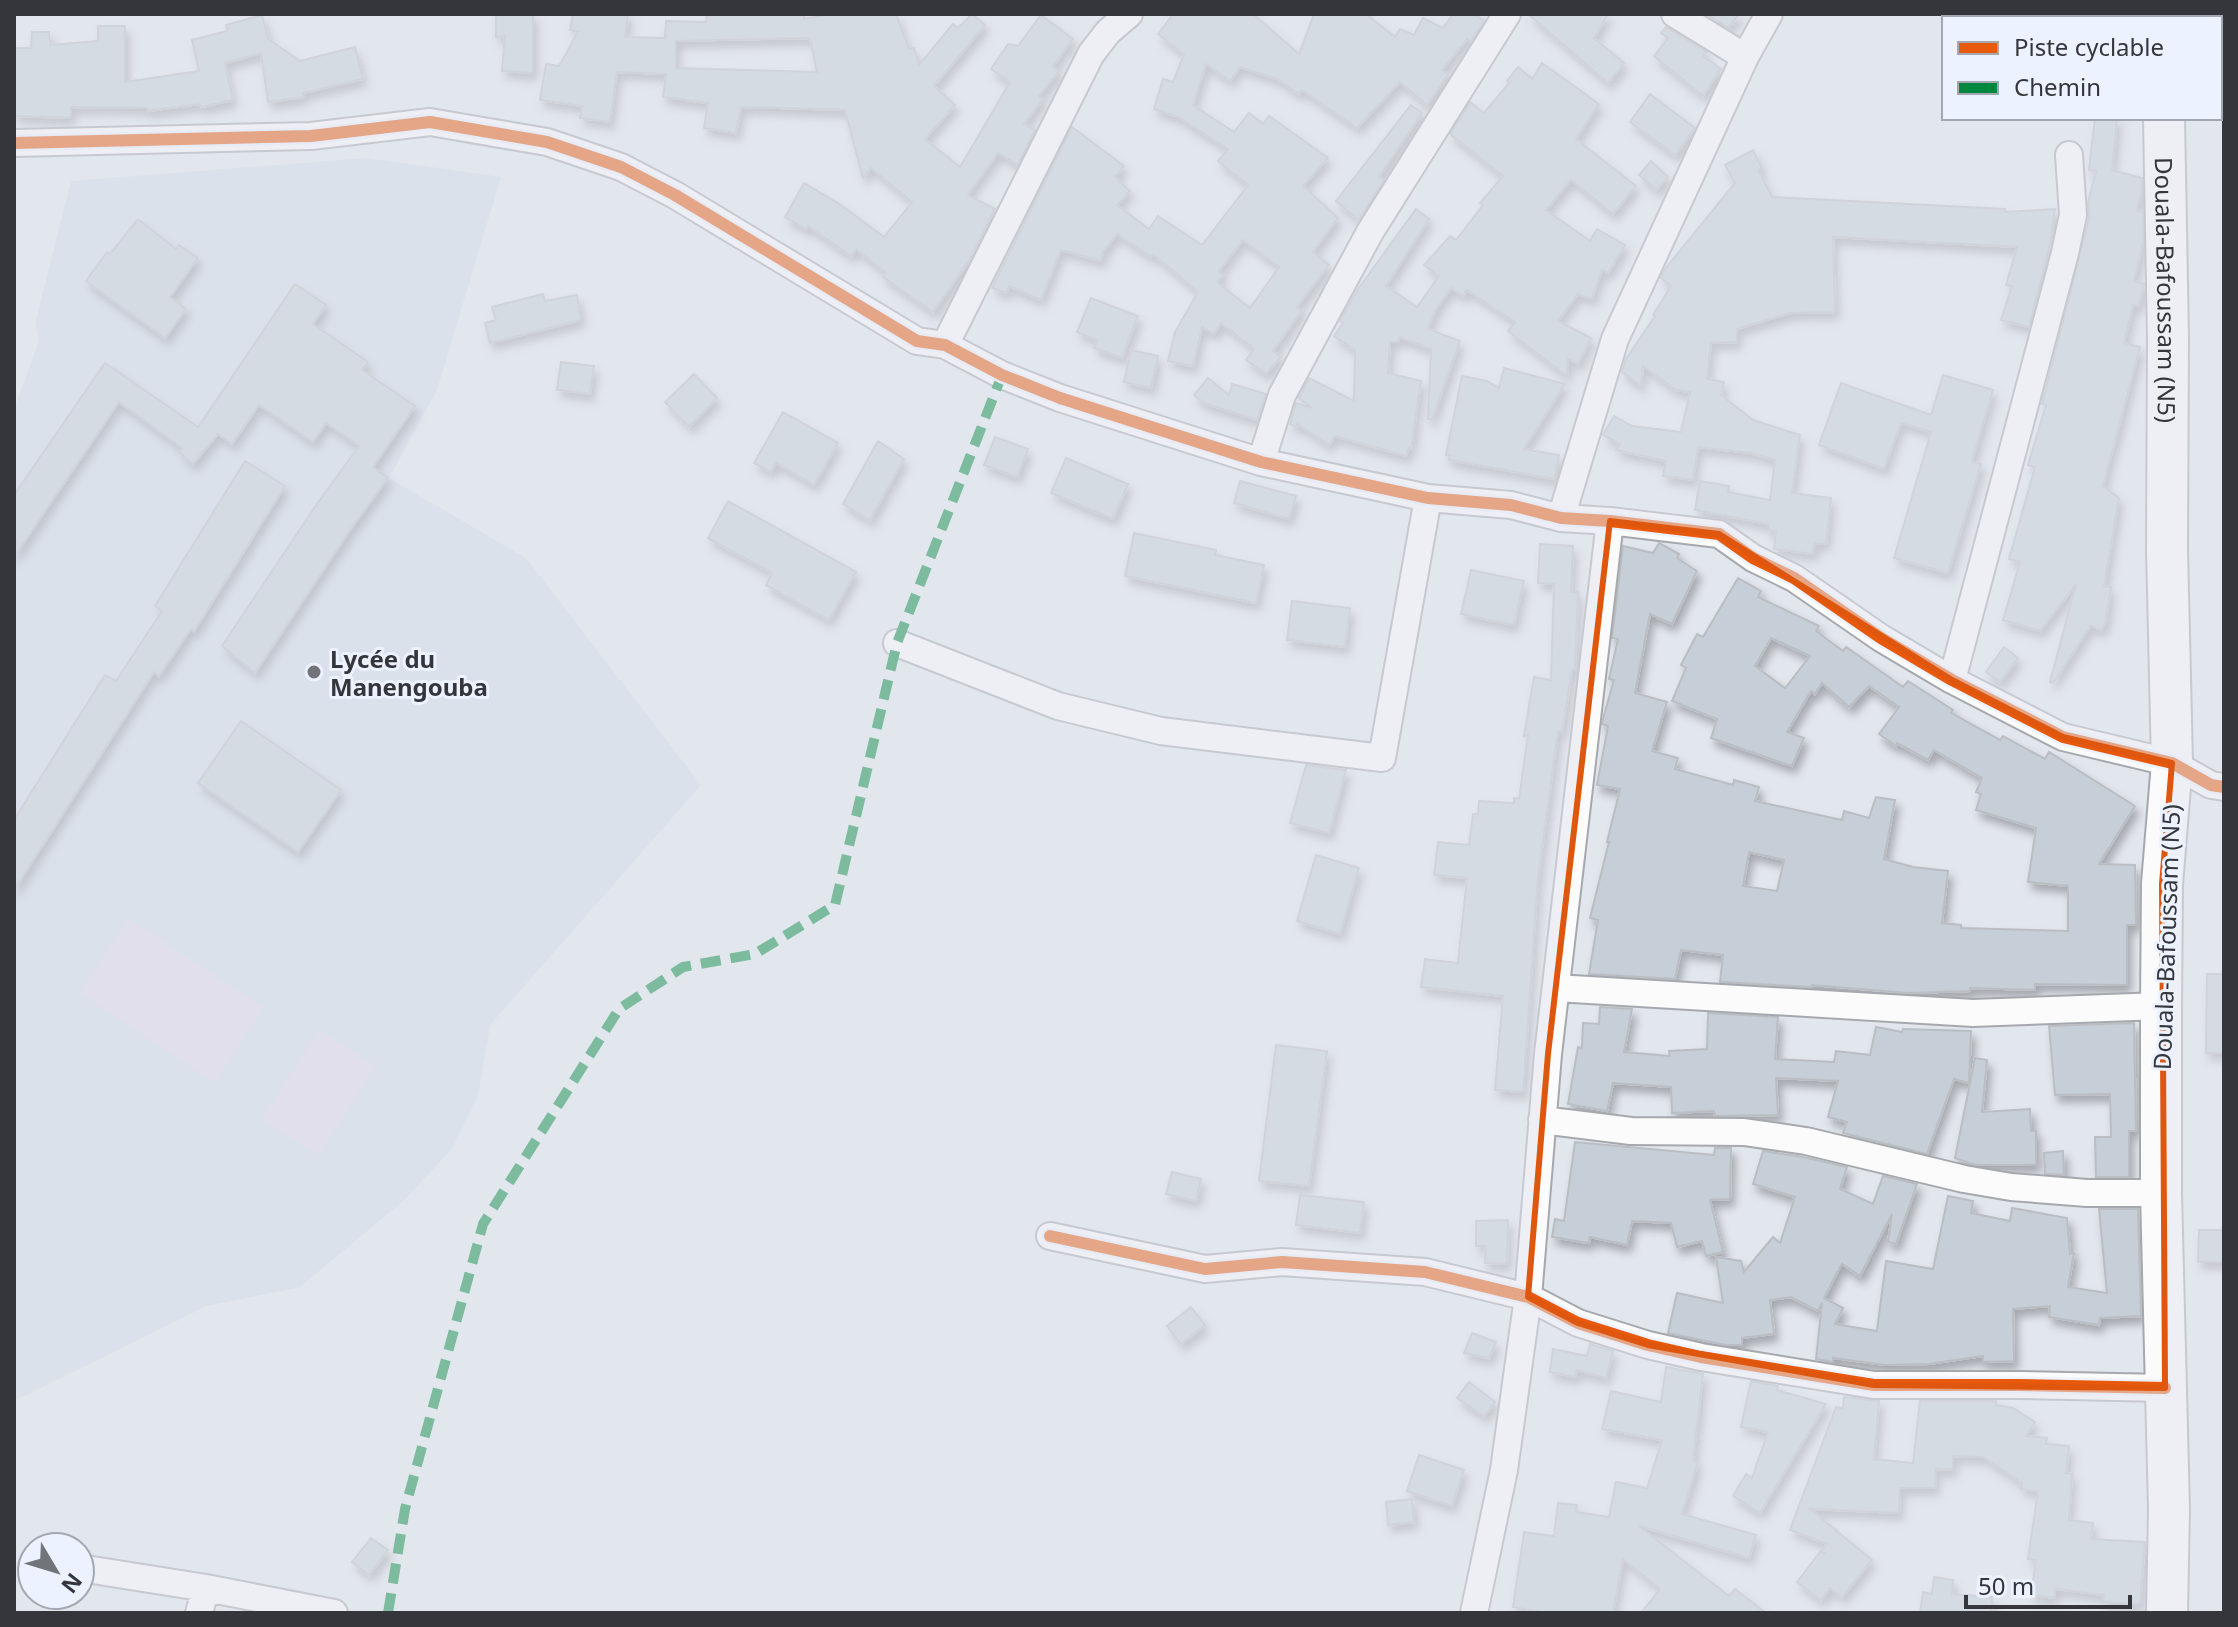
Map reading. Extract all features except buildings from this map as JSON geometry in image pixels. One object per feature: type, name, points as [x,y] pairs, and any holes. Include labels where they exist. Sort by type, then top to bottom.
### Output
[{"type":"highway","name":"Douala-Bafoussam (N5)","points":[[2164,120],[2172,763],[2162,884],[2161,1006],[2161,1193],[2169,1509],[2167,1613]]},
{"type":"street","points":[[945,345],[1091,54],[1108,32],[1129,14]]},
{"type":"street","points":[[1261,462],[1282,395],[1370,232],[1507,14]]},
{"type":"street","points":[[1675,14],[1745,57]]},
{"type":"street","points":[[1561,518],[1615,339],[1745,57],[1769,14]]},
{"type":"street","points":[[14,143],[311,136],[430,122],[547,142],[635,174],[765,247],[917,341],[945,345],[1002,375],[1060,398],[1261,462],[1428,498],[1511,505],[1561,518],[1719,534],[1753,558],[1794,578],[1881,638],[1952,680],[2063,737],[2172,763],[2211,785],[2224,787]]},
{"type":"street","points":[[1952,680],[2065,253],[2073,215],[2069,155]]},
{"type":"street","points":[[897,643],[1058,706],[1161,731],[1382,758],[1428,498]]},
{"type":"street","points":[[1474,1613],[1504,1470],[1528,1297],[1542,1120],[1610,521]]},
{"type":"street","points":[[1556,988],[1973,1013],[2161,1006]]},
{"type":"street","points":[[1542,1120],[1631,1131],[1744,1132],[1806,1141],[1964,1179],[2011,1187],[2087,1193],[2161,1193]]},
{"type":"street","points":[[1050,1236],[1205,1269],[1282,1262],[1425,1272],[1528,1297],[1578,1323],[1648,1345],[1701,1357],[1874,1385],[2165,1388]]},
{"type":"street","points":[[96,1572],[202,1600],[334,1613]]},
{"type":"highlighted area","points":[[1610,521],[1719,534],[1952,680],[2063,737],[2172,763],[2162,884],[2165,1388],[1874,1385],[1648,1345],[1578,1323],[1528,1297],[1548,1054]]},
{"type":"shaded area","name":"Lycée du Manengouba","points":[[366,158],[501,177],[437,390],[389,478],[526,558],[701,785],[490,1025],[478,1096],[452,1149],[402,1202],[300,1287],[207,1306],[14,1401],[14,409],[39,341],[35,324],[71,181]]},
{"type":"shaded area","points":[[129,919],[263,1007],[214,1082],[80,993]]},
{"type":"shaded area","points":[[320,1030],[375,1066],[318,1155],[262,1119]]},
{"type":"marked path","points":[[388,1613],[405,1509],[483,1224],[619,1009],[683,967],[755,954],[835,905],[897,643],[1002,375]]},
{"type":"cycle path","points":[[14,143],[311,136],[430,122],[547,142],[621,167],[675,195],[917,341],[945,345],[1002,375],[1060,398],[1261,462],[1428,498],[1511,505],[1561,518],[1719,534],[1753,558],[1794,578],[1881,638],[1952,680],[2063,737],[2172,763],[2211,785],[2224,787]]},
{"type":"cycle path","points":[[1050,1236],[1205,1269],[1282,1262],[1425,1272],[1528,1297],[1578,1323],[1648,1345],[1701,1357],[1874,1385],[2165,1388]]},
{"type":"place","name":"Lycée du Manengouba","points":[[314,672]]}]
